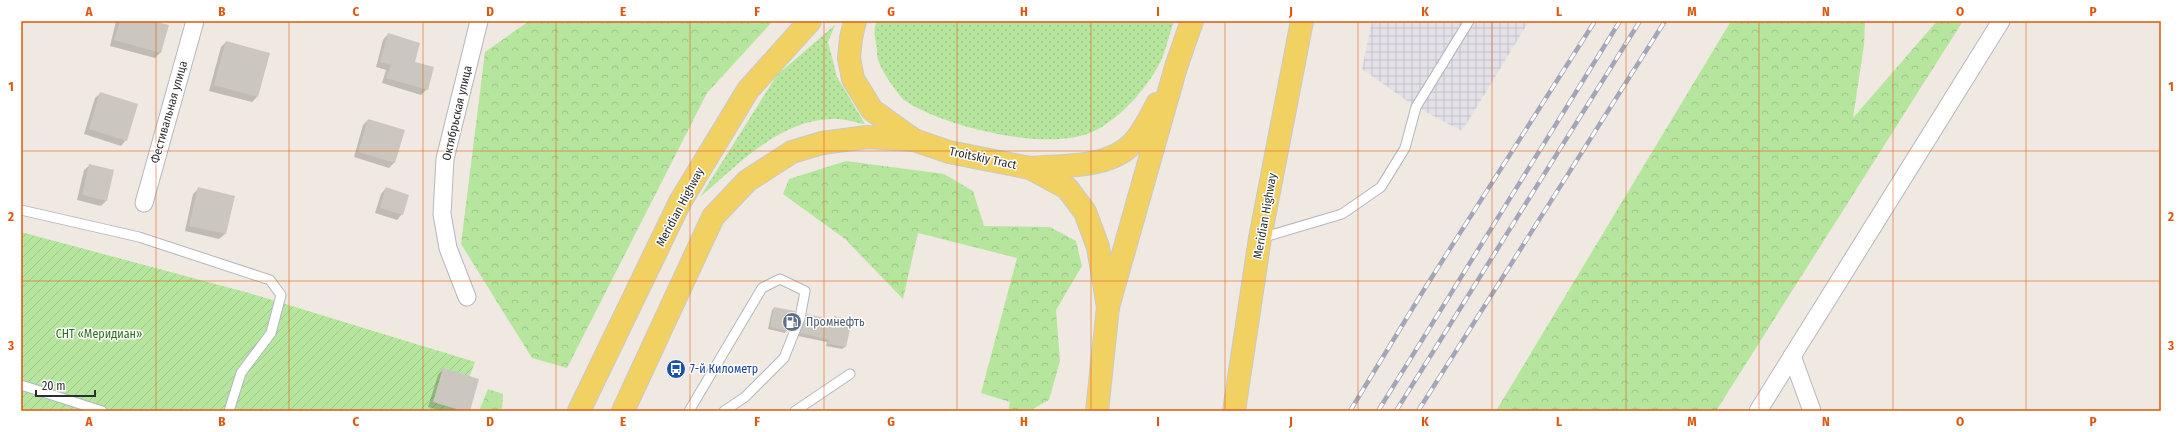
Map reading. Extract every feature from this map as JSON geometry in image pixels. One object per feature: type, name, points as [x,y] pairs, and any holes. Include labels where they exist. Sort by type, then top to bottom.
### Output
[{"type":"main road","name":"Meridian Highway","points":[[579,411],[680,202],[748,90],[810,21]]},
{"type":"main road","name":"Troitskiy Tract","points":[[855,21],[850,38],[849,58],[853,79],[872,110],[914,140],[949,152],[1030,168],[1067,188],[1085,212],[1098,247],[1108,308]]},
{"type":"main road","name":"Troitskiy Tract","points":[[1097,411],[1108,308],[1176,67],[1192,21]]},
{"type":"main road","name":"Meridian Highway","points":[[1234,411],[1260,238],[1302,21]]},
{"type":"main road","points":[[1030,168],[1085,163],[1112,158],[1132,144],[1147,124],[1176,67]]},
{"type":"main road","points":[[623,411],[713,218],[747,181],[792,152],[822,143],[867,137],[914,140]]},
{"type":"street","name":"Фестивальная улица","points":[[144,203],[195,21]]},
{"type":"street","name":"Октябрьская улица","points":[[467,297],[448,248],[442,214],[445,159],[479,21]]},
{"type":"street","points":[[1758,411],[2001,21]]},
{"type":"street","points":[[1792,356],[1812,411]]},
{"type":"lane","points":[[1260,238],[1342,214],[1381,187],[1404,148],[1416,107],[1469,21]]},
{"type":"lane","points":[[21,210],[139,237],[270,280],[281,295],[271,333],[241,373],[229,411]]},
{"type":"lane","points":[[689,411],[762,288],[780,279],[805,291],[800,318],[784,358],[745,397],[724,411]]},
{"type":"lane","points":[[795,411],[850,374]]},
{"type":"lane","points":[[21,385],[102,411]]},
{"type":"shaded area","points":[[1372,21],[1529,21],[1462,131],[1416,107],[1362,69]]},
{"type":"green space","points":[[529,21],[773,21],[707,93],[567,368],[532,358],[461,244],[485,52]]},
{"type":"green space","points":[[877,21],[1174,21],[1158,67],[1143,89],[1124,110],[1103,126],[1092,132],[1073,137],[1050,139],[1023,138],[996,134],[969,127],[921,110],[904,100],[886,76],[880,65],[875,31]]},
{"type":"green space","points":[[1731,21],[1865,21],[1864,45],[1853,118],[1937,21],[1963,21],[1716,411],[1496,411]]},
{"type":"green space","points":[[835,25],[828,42],[837,77],[865,124],[832,119],[813,121],[794,127],[760,146],[700,197],[777,75]]},
{"type":"green space","points":[[846,161],[944,174],[973,191],[984,226],[1050,227],[1076,241],[1082,266],[1056,310],[1060,361],[1049,400],[1029,411],[1008,411],[1010,402],[981,393],[1017,258],[918,233],[903,299],[845,239],[783,194],[789,179]]},
{"type":"green space","name":"СНТ «Меридиан»","points":[[21,232],[249,293],[475,362],[456,411],[21,411]]},
{"type":"green space","points":[[488,389],[503,394],[502,411],[479,411]]},
{"type":"building","points":[[120,21],[153,21],[169,25],[161,53],[114,40]]},
{"type":"building","points":[[388,33],[420,43],[415,62],[434,67],[428,90],[386,78],[391,65],[380,62]]},
{"type":"building","points":[[226,41],[270,53],[258,97],[214,85]]},
{"type":"building","points":[[100,92],[138,104],[127,141],[89,129]]},
{"type":"building","points":[[368,119],[405,130],[395,163],[358,152]]},
{"type":"building","points":[[89,164],[114,170],[107,201],[82,195]]},
{"type":"building","points":[[198,187],[235,196],[226,234],[189,226]]},
{"type":"building","points":[[386,187],[409,195],[403,215],[380,208]]},
{"type":"building","points":[[774,307],[795,311],[788,331],[770,327]]},
{"type":"building","points":[[807,314],[834,320],[834,316],[852,320],[846,347],[828,344],[829,340],[800,333]]},
{"type":"building","points":[[443,368],[479,379],[470,411],[463,411],[433,402]]},
{"type":"railway","points":[[1350,411],[1425,288],[1595,21]]},
{"type":"railway","points":[[1378,411],[1620,21]]},
{"type":"railway","points":[[1396,411],[1640,21]]},
{"type":"railway","points":[[1418,411],[1665,21]]},
{"type":"place","name":"Промнефть","points":[[792,322]]},
{"type":"place","name":"7-й Километр","points":[[676,369]]}]
